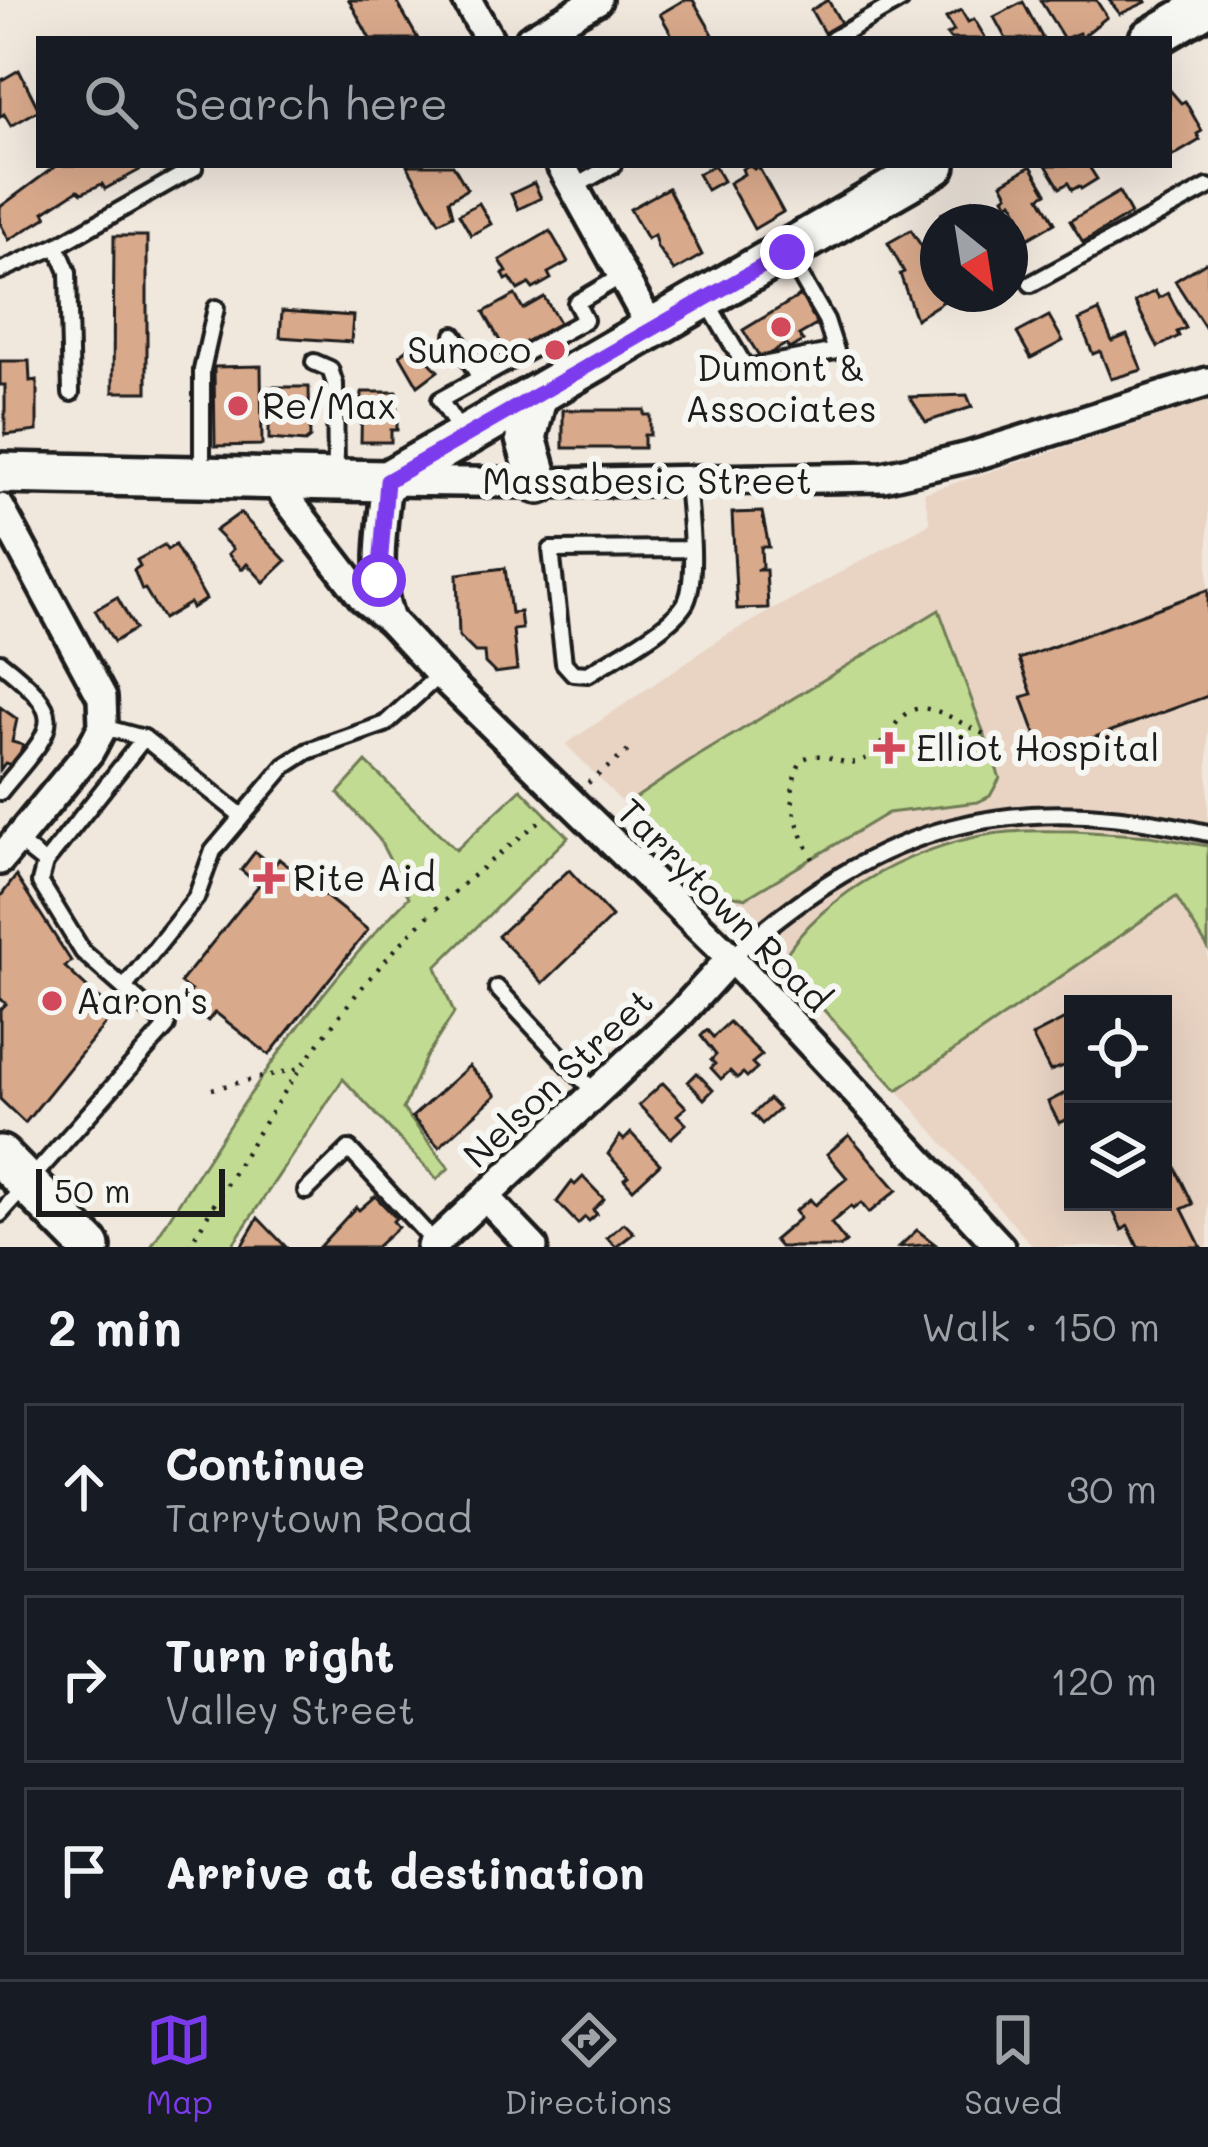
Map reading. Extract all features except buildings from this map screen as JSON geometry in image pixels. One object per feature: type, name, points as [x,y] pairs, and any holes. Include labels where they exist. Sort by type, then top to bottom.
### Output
[{"type":"main road","points":[[1155,36],[1208,5]]},
{"type":"main road","points":[[387,481],[465,438],[595,339],[653,331],[930,168]]},
{"type":"main road","points":[[519,396],[539,483]]},
{"type":"main road","name":"Massabesic Street","points":[[0,472],[387,481]]},
{"type":"main road","points":[[0,1156],[90,1247]]},
{"type":"street","points":[[467,0],[487,36]]},
{"type":"street","points":[[535,36],[597,0]]},
{"type":"street","points":[[567,176],[653,331]]},
{"type":"street","name":"Massabesic Street","points":[[387,481],[853,479],[913,472],[1208,382]]},
{"type":"street","name":"Tarrytown Road","points":[[271,478],[364,598],[731,958],[1000,1247]]},
{"type":"street","points":[[387,481],[378,559],[390,620]]},
{"type":"street","points":[[0,508],[103,697],[103,727],[88,752],[8,850]]},
{"type":"street","name":"Nelson Street","points":[[433,1245],[681,1012],[731,958]]},
{"type":"street","points":[[485,1198],[532,1247]]},
{"type":"lane","points":[[838,36],[901,0]]},
{"type":"lane","points":[[0,271],[57,246],[194,168]]},
{"type":"lane","points":[[567,176],[600,168]]},
{"type":"lane","points":[[1031,284],[1208,187]]},
{"type":"lane","points":[[57,246],[68,272],[71,393]]},
{"type":"lane","points":[[706,300],[746,368],[836,351],[826,320],[787,252]]},
{"type":"lane","points":[[465,438],[440,400],[498,368],[595,339],[576,303],[622,275]]},
{"type":"lane","points":[[202,477],[202,370],[216,308]]},
{"type":"lane","points":[[454,334],[480,378]]},
{"type":"lane","points":[[314,362],[330,369],[335,384],[335,480]]},
{"type":"lane","points":[[498,368],[519,396]]},
{"type":"lane","points":[[687,481],[690,549],[689,590],[674,617],[588,674],[573,674],[564,663],[551,550],[690,549]]},
{"type":"lane","points":[[0,662],[36,690],[50,718],[45,736],[0,792]]},
{"type":"lane","points":[[124,988],[196,898],[213,850],[296,756],[385,724],[440,674]]},
{"type":"lane","points":[[103,727],[144,738],[242,816]]},
{"type":"lane","points":[[0,1214],[167,1026],[83,952],[40,882],[45,863],[144,738]]},
{"type":"lane","points":[[731,958],[829,880],[890,848],[947,829],[1020,816],[1082,813],[1208,833]]},
{"type":"lane","points":[[8,850],[45,863]]},
{"type":"lane","points":[[497,988],[595,1093]]},
{"type":"lane","points":[[306,1191],[349,1149],[433,1245]]},
{"type":"path","points":[[814,859],[792,805],[802,760],[820,754],[847,762],[868,757],[914,709],[945,714],[989,736]]},
{"type":"path","points":[[189,1247],[300,1068],[374,975],[426,918],[628,751]]},
{"type":"path","points":[[212,1089],[300,1068]]},
{"type":"shaded area","name":"Elliot Hospital","points":[[1208,401],[1208,1247],[1033,1247],[897,1090],[566,744],[723,637],[930,523],[924,493]]},
{"type":"green space","points":[[939,610],[1000,778],[990,796],[978,802],[888,813],[746,898],[716,893],[692,875],[625,805],[698,756]]},
{"type":"green space","points":[[366,762],[456,850],[521,789],[568,837],[436,967],[454,1013],[426,1057],[403,1109],[449,1168],[437,1179],[343,1079],[231,1247],[151,1247],[302,1021],[409,897],[379,839],[338,793]]},
{"type":"green space","points":[[1075,831],[1208,846],[1208,948],[1176,897],[897,1090],[781,963],[799,937],[849,891],[912,857],[978,837]]},
{"type":"place","name":"Dumont & Associates","points":[[781,327]]},
{"type":"place","name":"Sunoco","points":[[555,350]]},
{"type":"place","name":"Re/Max","points":[[238,406]]},
{"type":"place","name":"Elliot Hospital","points":[[889,748]]},
{"type":"place","name":"Rite Aid","points":[[269,878]]},
{"type":"place","name":"Aaron's","points":[[52,1001]]},
{"type":"route","points":[[379,580],[387,481],[787,252]]}]
